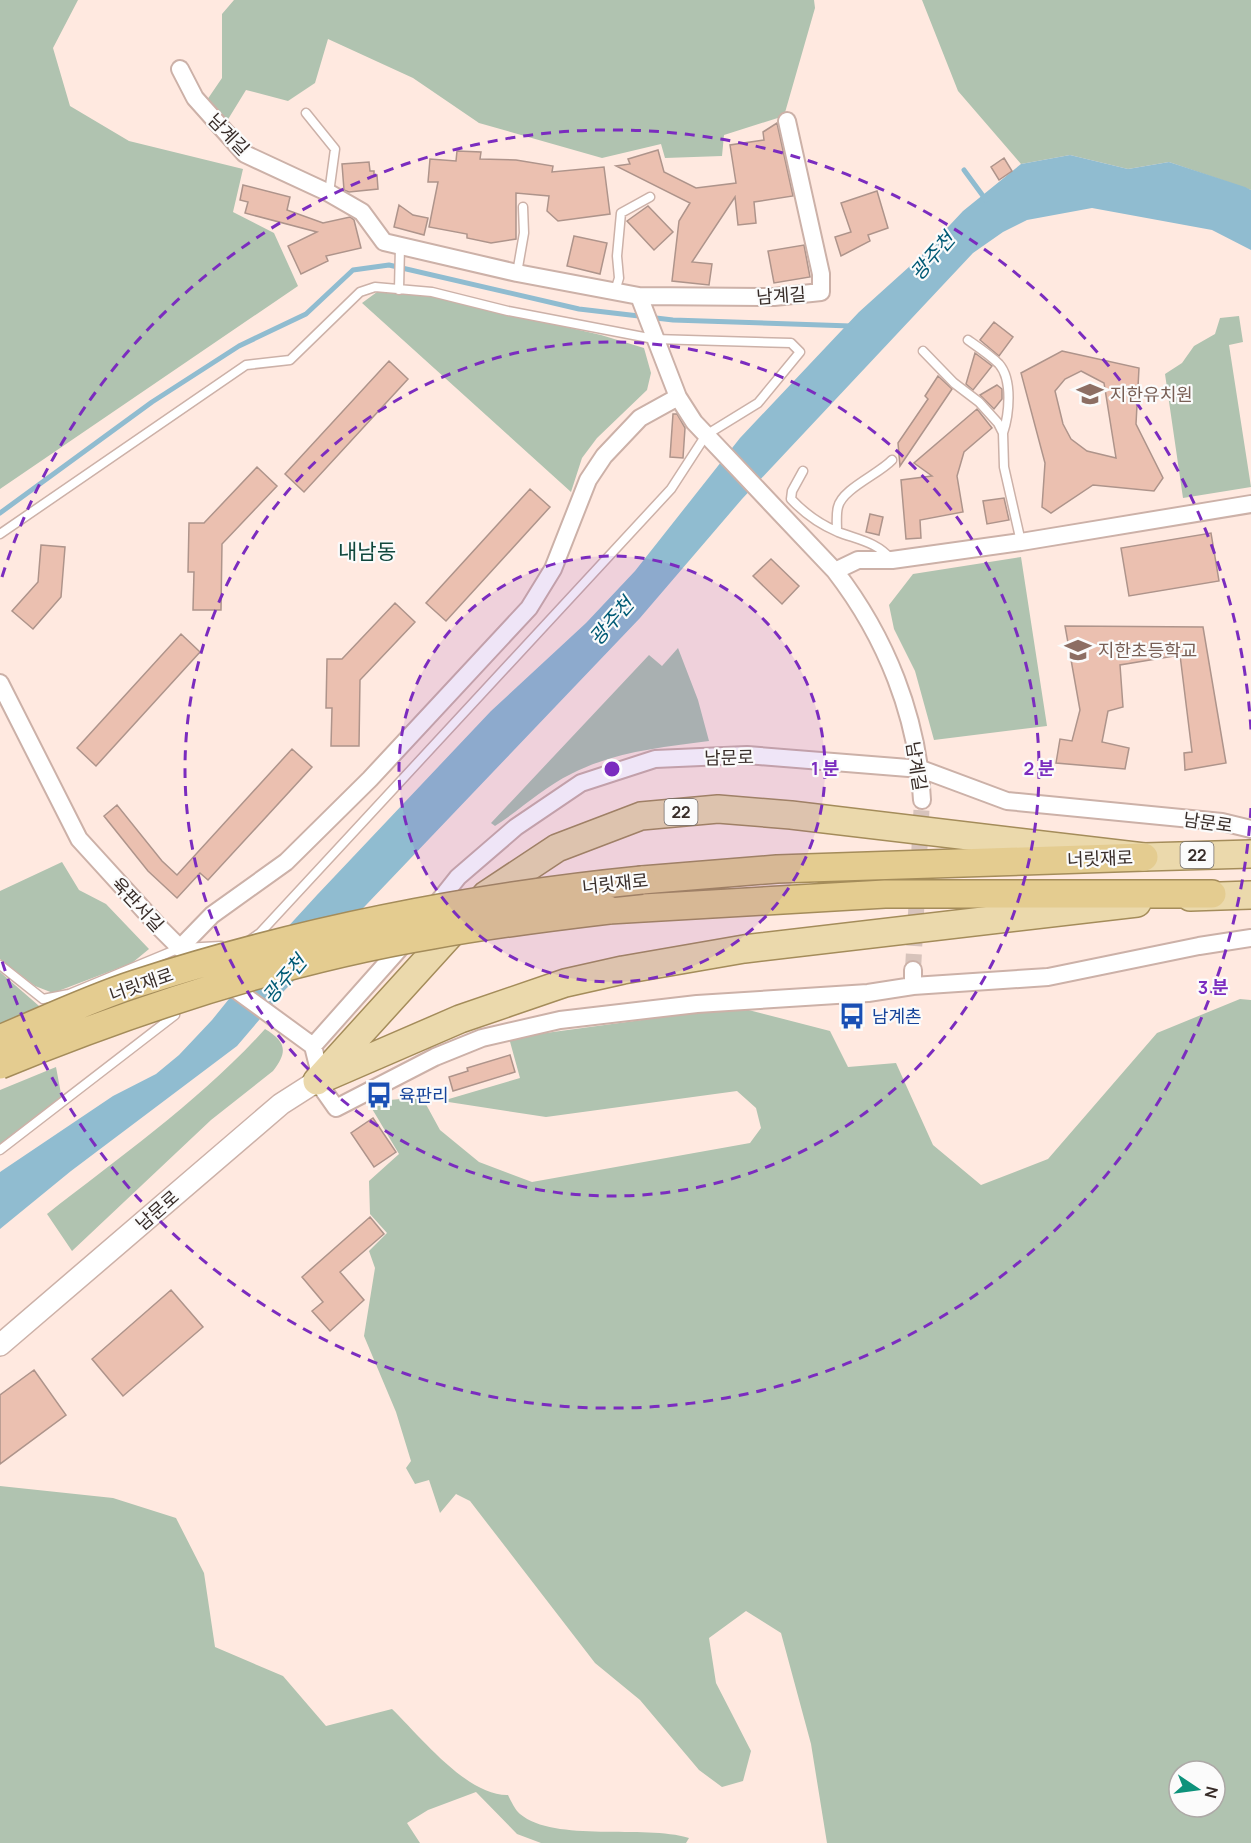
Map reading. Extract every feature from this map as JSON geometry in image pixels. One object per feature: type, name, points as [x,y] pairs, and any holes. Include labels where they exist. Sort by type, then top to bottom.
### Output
[{"type":"highway","name":"너릿재로","points":[[0,1039],[134,985],[267,946],[457,906],[555,889],[777,869],[1144,857]]},
{"type":"highway","name":"너릿재로","points":[[0,1065],[70,1036],[162,1005],[334,956],[432,935],[609,910],[885,894],[1212,894]]},
{"type":"main road","name":"22","points":[[317,1081],[486,895],[557,848],[641,816],[718,809],[791,815],[1144,857]]},
{"type":"main road","name":"너릿재로","points":[[1144,857],[1251,854]]},
{"type":"main road","name":"너릿재로","points":[[1212,894],[1251,895]]},
{"type":"main road","name":"22","points":[[317,1081],[460,1019],[565,983],[623,970],[764,946],[1212,894]]},
{"type":"street","name":"남계길","points":[[180,69],[195,98],[245,154],[328,193],[362,212],[384,242],[400,252],[615,291],[640,300],[774,297],[821,292],[821,274],[787,122]]},
{"type":"street","name":"남계길","points":[[640,300],[678,398],[709,439],[835,571],[849,589],[886,655],[899,684],[921,769],[922,800]]},
{"type":"street","points":[[180,948],[212,915],[286,862],[370,779],[529,608],[554,569],[588,480],[604,456],[640,418],[678,398]]},
{"type":"street","points":[[835,571],[858,560],[892,560],[1021,542],[1251,504]]},
{"type":"street","name":"육판서길","points":[[0,683],[79,839],[180,948],[313,1046]]},
{"type":"street","name":"남문로","points":[[313,1046],[383,969],[458,877],[516,827],[581,783],[624,767],[666,758],[747,755],[921,769],[1007,801],[1222,822],[1251,829]]},
{"type":"street","points":[[313,1046],[318,1066],[317,1081],[336,1108],[435,1057],[482,1038],[560,1020],[697,1004],[867,993],[913,978],[1048,977],[1199,946],[1251,938]]},
{"type":"street","name":"남문로","points":[[0,1344],[281,1104],[317,1081]]},
{"type":"lane","points":[[306,113],[334,149],[328,193]]},
{"type":"lane","points":[[615,291],[619,278],[617,256],[621,213],[650,197]]},
{"type":"lane","points":[[517,273],[524,233],[523,207]]},
{"type":"lane","points":[[399,288],[400,252]]},
{"type":"lane","points":[[0,534],[246,365],[290,360],[360,292],[375,287],[432,292],[508,311],[652,334],[791,343],[800,352],[758,403],[709,439],[671,489],[260,933],[242,945],[180,948],[69,994],[43,999],[0,965]]},
{"type":"lane","points":[[968,340],[1001,366],[1009,394],[1009,417],[1003,433],[1004,467],[1021,542]]},
{"type":"lane","points":[[923,351],[954,383],[990,414],[1003,433]]},
{"type":"lane","points":[[837,531],[838,505],[843,498],[848,492],[882,470],[892,459]]},
{"type":"lane","points":[[803,471],[792,491],[791,499],[809,517],[837,531],[881,547],[892,560]]},
{"type":"lane","points":[[177,982],[180,948]]},
{"type":"lane","points":[[0,1150],[175,1015],[176,993]]},
{"type":"green space","points":[[0,0],[78,0],[53,48],[70,106],[129,141],[243,169],[233,212],[274,233],[298,286],[0,489]]},
{"type":"green space","points":[[234,0],[814,0],[815,8],[784,116],[724,135],[722,156],[665,158],[661,144],[602,158],[479,123],[413,78],[328,39],[315,83],[288,101],[246,90],[227,121],[207,100],[222,78],[222,14]]},
{"type":"green space","points":[[922,0],[1251,0],[1251,190],[1169,162],[1128,169],[1070,155],[1021,164],[958,91]]},
{"type":"green space","points":[[377,292],[433,296],[601,335],[644,348],[651,373],[647,390],[597,438],[582,458],[571,492],[362,303]]},
{"type":"green space","points":[[1239,316],[1243,342],[1229,345],[1251,487],[1183,498],[1165,374],[1182,363],[1194,346],[1215,334],[1220,318]]},
{"type":"green space","points":[[1021,557],[1047,726],[934,740],[915,671],[894,629],[889,605],[913,574]]},
{"type":"green space","points":[[678,648],[698,700],[709,741],[621,755],[588,766],[551,785],[495,826],[491,823],[649,655],[662,666]]},
{"type":"green space","points":[[62,862],[79,890],[106,904],[149,949],[132,963],[53,993],[35,986],[0,959],[0,891]]},
{"type":"green space","points":[[0,972],[46,1012],[0,1032]]},
{"type":"green space","points":[[1240,999],[1251,1000],[1251,1843],[827,1843],[811,1744],[781,1633],[746,1611],[709,1638],[716,1683],[751,1751],[743,1781],[722,1787],[699,1770],[640,1700],[595,1663],[470,1501],[456,1494],[440,1513],[429,1480],[415,1484],[406,1468],[411,1461],[396,1412],[364,1336],[375,1268],[369,1251],[387,1233],[370,1214],[369,1181],[399,1154],[368,1102],[422,1097],[440,1130],[479,1162],[532,1182],[750,1143],[761,1128],[756,1108],[737,1091],[546,1117],[442,1101],[520,1078],[509,1038],[737,1007],[830,1031],[848,1067],[896,1063],[933,1145],[981,1185],[1048,1159],[1157,1033]]},
{"type":"green space","points":[[265,1029],[281,1042],[283,1052],[273,1071],[211,1120],[72,1251],[47,1214],[188,1103],[241,1055]]},
{"type":"green space","points":[[56,1067],[62,1099],[0,1145],[0,1090]]},
{"type":"green space","points":[[0,1486],[113,1498],[176,1518],[204,1573],[215,1647],[283,1676],[326,1726],[392,1709],[430,1748],[461,1775],[492,1793],[508,1795],[518,1812],[535,1823],[577,1831],[649,1832],[689,1838],[686,1843],[541,1843],[517,1834],[476,1792],[428,1810],[407,1823],[420,1843],[0,1843]]},
{"type":"water","name":"광주천","points":[[1070,155],[1128,169],[1169,162],[1251,190],[1251,250],[1212,230],[1092,208],[1027,220],[1003,232],[973,253],[742,499],[640,618],[283,992],[237,1046],[71,1171],[0,1229],[0,1172],[113,1096],[156,1074],[179,1055],[212,1020],[284,931],[317,895],[491,711],[586,623],[635,571],[740,438],[859,312],[920,257],[963,211],[1021,164]]},
{"type":"building","points":[[777,123],[793,196],[754,202],[756,223],[738,225],[735,197],[692,262],[712,264],[709,285],[672,281],[679,221],[690,203],[616,166],[630,164],[628,159],[658,150],[664,172],[696,188],[736,183],[730,145],[764,140],[763,132]]},
{"type":"building","points":[[457,151],[481,152],[480,159],[516,160],[553,166],[552,172],[604,167],[610,214],[558,221],[547,211],[549,196],[516,193],[516,239],[491,243],[467,238],[467,234],[429,227],[438,182],[428,182],[430,159],[456,161]]},
{"type":"building","points":[[1004,158],[1012,171],[999,180],[991,167]]},
{"type":"building","points":[[369,162],[370,171],[374,171],[374,175],[377,175],[378,189],[349,192],[344,190],[342,164]]},
{"type":"building","points":[[243,185],[290,197],[287,210],[323,223],[350,217],[354,220],[361,248],[326,256],[328,261],[301,274],[288,246],[317,232],[245,213],[248,202],[240,200]]},
{"type":"building","points":[[877,191],[888,228],[868,235],[870,241],[841,256],[835,237],[851,232],[841,203]]},
{"type":"building","points":[[399,205],[413,215],[428,218],[424,235],[394,227]]},
{"type":"building","points":[[648,206],[673,232],[654,250],[627,221]]},
{"type":"building","points":[[574,236],[607,243],[600,274],[567,266]]},
{"type":"building","points":[[804,245],[810,277],[774,283],[768,251]]},
{"type":"building","points":[[994,322],[1013,337],[999,356],[980,340]]},
{"type":"building","points":[[1062,351],[1139,368],[1136,424],[1163,478],[1154,491],[1093,485],[1051,513],[1042,507],[1045,463],[1021,373]],"holes":[[[1081,371],[1104,383],[1116,458],[1087,451],[1071,439],[1063,424],[1055,391],[1065,379]]]},
{"type":"building","points":[[975,353],[992,366],[973,390],[966,384]]},
{"type":"building","points":[[389,361],[408,379],[304,492],[285,474]]},
{"type":"building","points":[[938,376],[952,389],[900,466],[898,443],[928,399],[925,396]]},
{"type":"building","points":[[997,385],[1002,389],[1002,399],[994,409],[980,395]]},
{"type":"building","points":[[977,409],[992,428],[964,452],[957,476],[963,512],[920,520],[921,538],[906,539],[901,480],[932,476],[914,463]]},
{"type":"building","points":[[673,414],[677,414],[685,428],[683,458],[670,457]]},
{"type":"building","points":[[257,467],[277,486],[222,544],[221,610],[193,610],[194,572],[188,572],[189,523],[204,523]]},
{"type":"building","points":[[530,489],[550,507],[446,621],[426,603]]},
{"type":"building","points":[[1004,498],[1009,520],[987,524],[983,501]]},
{"type":"building","points":[[870,514],[883,517],[879,535],[866,532]]},
{"type":"building","points":[[1211,533],[1219,581],[1129,596],[1121,548]]},
{"type":"building","points":[[41,545],[65,547],[61,597],[33,629],[12,611],[38,582]]},
{"type":"building","points":[[771,559],[799,586],[782,604],[753,576]]},
{"type":"building","points":[[395,603],[415,622],[360,680],[359,746],[331,746],[332,708],[326,708],[327,659],[342,659]]},
{"type":"building","points":[[1065,626],[1203,627],[1226,763],[1185,770],[1184,753],[1192,752],[1180,655],[1120,665],[1123,707],[1108,711],[1102,742],[1129,748],[1125,769],[1056,763],[1060,739],[1072,741],[1080,710]]},
{"type":"building","points":[[181,634],[200,652],[96,766],[77,748]]},
{"type":"building","points":[[292,749],[312,767],[208,880],[200,873],[177,898],[148,871],[104,816],[117,805],[162,861],[177,875]]},
{"type":"building","points":[[510,1055],[515,1072],[453,1091],[449,1077],[468,1071],[467,1068]]},
{"type":"building","points":[[373,1118],[396,1152],[374,1167],[351,1133]]},
{"type":"building","points":[[370,1217],[384,1234],[340,1272],[364,1300],[330,1331],[312,1311],[323,1302],[302,1277]]},
{"type":"building","points":[[171,1290],[203,1327],[123,1396],[92,1359]]},
{"type":"building","points":[[34,1370],[66,1415],[0,1464],[0,1395]]},
{"type":"waterway","points":[[964,170],[986,200]]},
{"type":"waterway","points":[[0,513],[152,402],[239,346],[306,314],[353,270],[389,265],[579,309],[673,320],[851,326]]},
{"type":"tunnel","points":[[913,970],[922,800]]},
{"type":"place","name":"지한유치원","points":[[1090,394]]},
{"type":"place","name":"지한초등학교","points":[[1078,650]]},
{"type":"place","name":"남계촌","points":[[852,1016]]},
{"type":"place","name":"육판리","points":[[379,1095]]},
{"type":"district","name":"내남동","points":[[367,551]]}]
